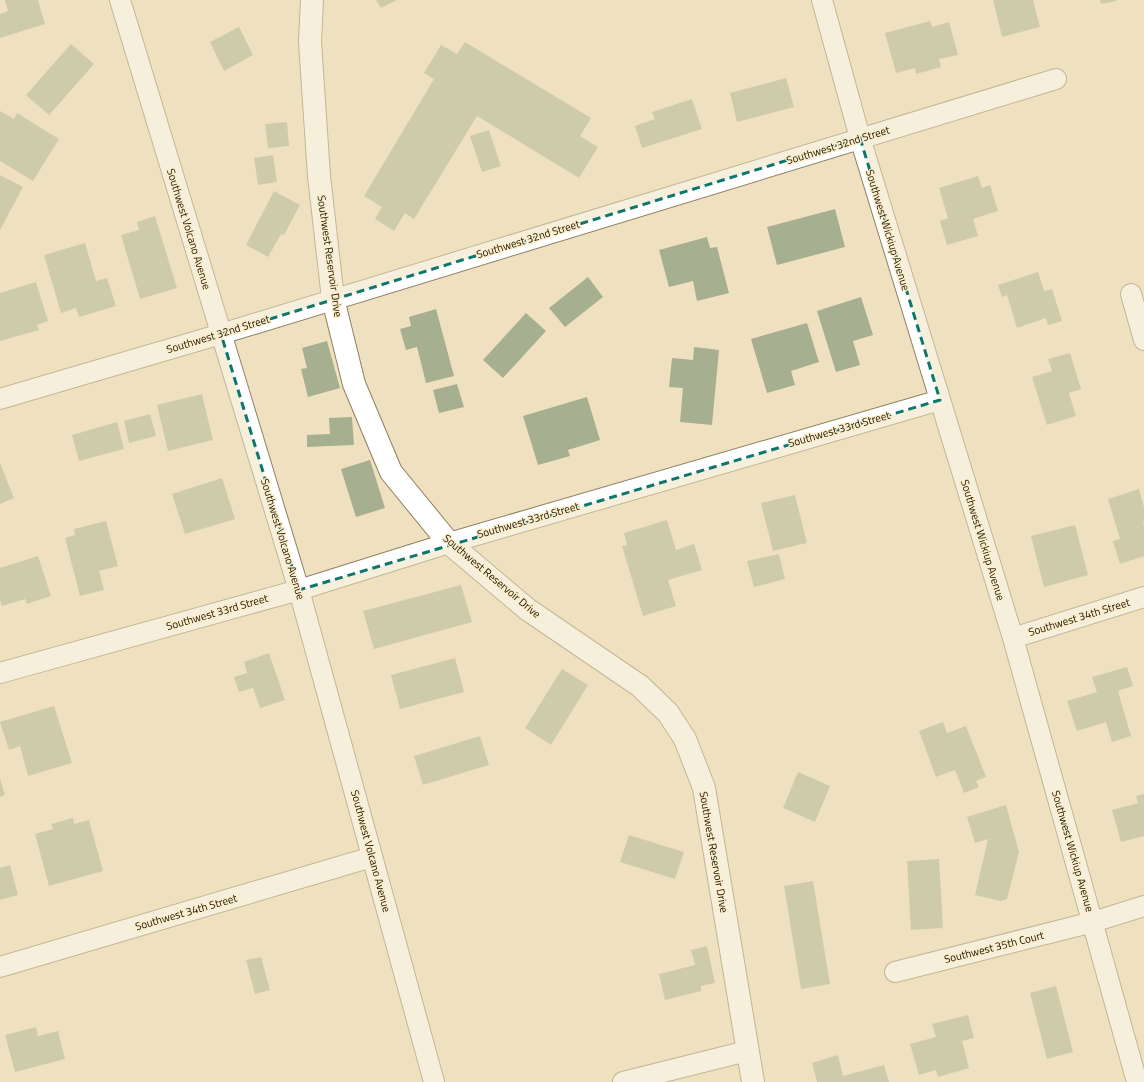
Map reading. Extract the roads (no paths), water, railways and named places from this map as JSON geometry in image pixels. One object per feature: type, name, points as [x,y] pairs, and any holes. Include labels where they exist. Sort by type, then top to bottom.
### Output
[{"type":"street","name":"Southwest Volcano Avenue","points":[[120,0],[299,590],[434,1082]]},
{"type":"street","name":"Southwest Reservoir Drive","points":[[312,0],[310,42],[319,176],[333,299],[354,384],[391,472],[449,543],[527,608],[640,686],[668,713],[685,739],[704,788],[753,1082]]},
{"type":"street","name":"Southwest Wickiup Avenue","points":[[822,0],[860,138],[1013,638],[1137,1082]]},
{"type":"street","name":"Southwest 32nd Street","points":[[0,399],[221,334],[1056,79]]},
{"type":"street","points":[[1131,294],[1144,340]]},
{"type":"street","name":"Southwest 33rd Street","points":[[0,673],[299,590],[449,543],[940,400]]},
{"type":"street","name":"Southwest 34th Street","points":[[1013,638],[1144,597]]},
{"type":"street","name":"Southwest 34th Street","points":[[0,967],[372,857]]},
{"type":"street","name":"Southwest 35th Court","points":[[895,972],[1093,922],[1144,906]]},
{"type":"street","points":[[623,1082],[747,1051]]}]
